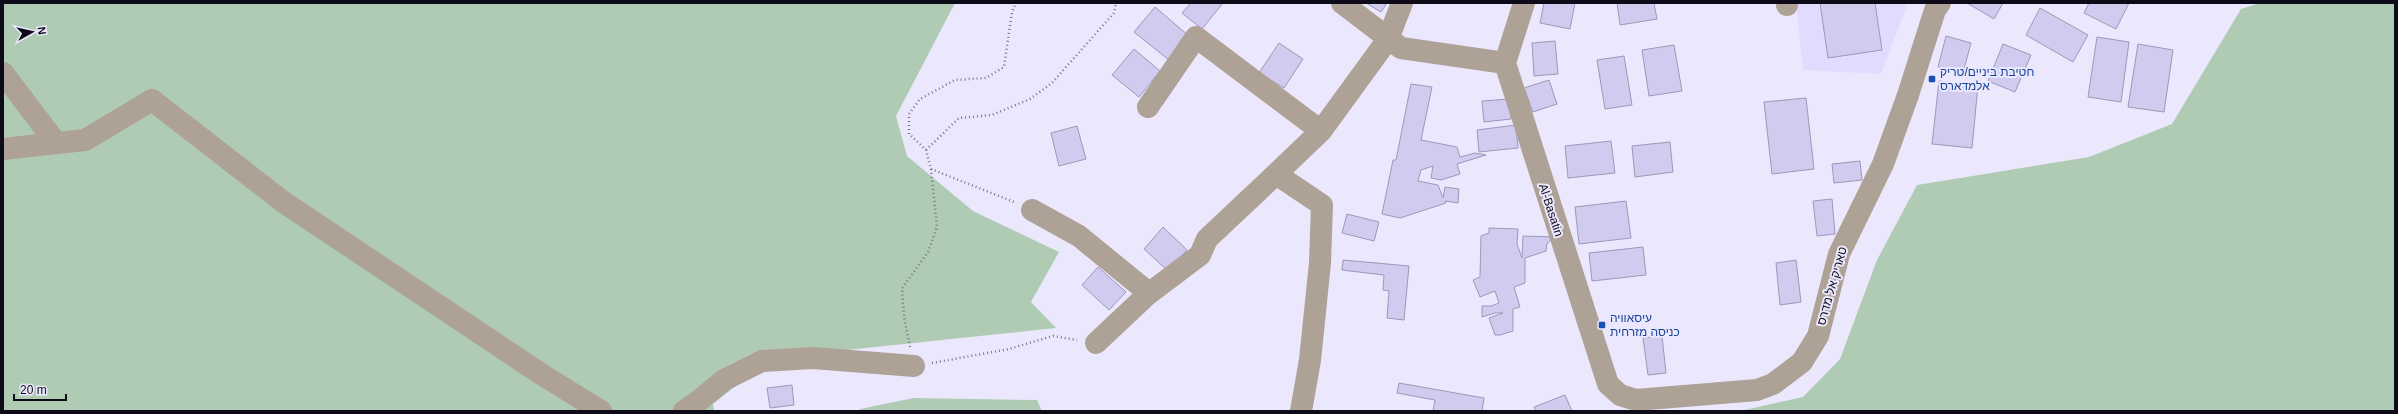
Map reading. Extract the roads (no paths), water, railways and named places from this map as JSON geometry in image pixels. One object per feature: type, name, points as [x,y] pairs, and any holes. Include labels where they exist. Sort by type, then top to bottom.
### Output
[{"type":"street","points":[[1342,3],[1400,48],[1505,63],[1524,3]]},
{"type":"street","points":[[1096,343],[1150,293],[1200,255],[1207,238],[1321,130],[1388,39],[1402,3]]},
{"type":"street","name":"טאריק אל מדרס","points":[[1638,406],[1757,390],[1773,384],[1802,362],[1818,336],[1839,254],[1883,164],[1935,10],[1940,3]]},
{"type":"street","points":[[1148,108],[1196,37],[1321,130]]},
{"type":"street","name":"Al-Basatin","points":[[1505,63],[1608,384],[1620,395],[1638,406]]},
{"type":"street","points":[[3,73],[56,143]]},
{"type":"street","points":[[3,150],[85,140],[152,100],[282,201],[541,374],[602,411]]},
{"type":"street","points":[[1276,174],[1322,205],[1320,263],[1310,360],[1301,411]]},
{"type":"street","points":[[1032,210],[1079,236],[1150,293]]},
{"type":"street","points":[[684,411],[724,380],[762,361],[813,358],[914,366]]},
{"type":"place","name":"חטיבת ביניים/טריק אלמדארס","points":[[1932,79]]},
{"type":"place","name":"עיסאוויה כניסה מזרחית","points":[[1602,325]]}]
